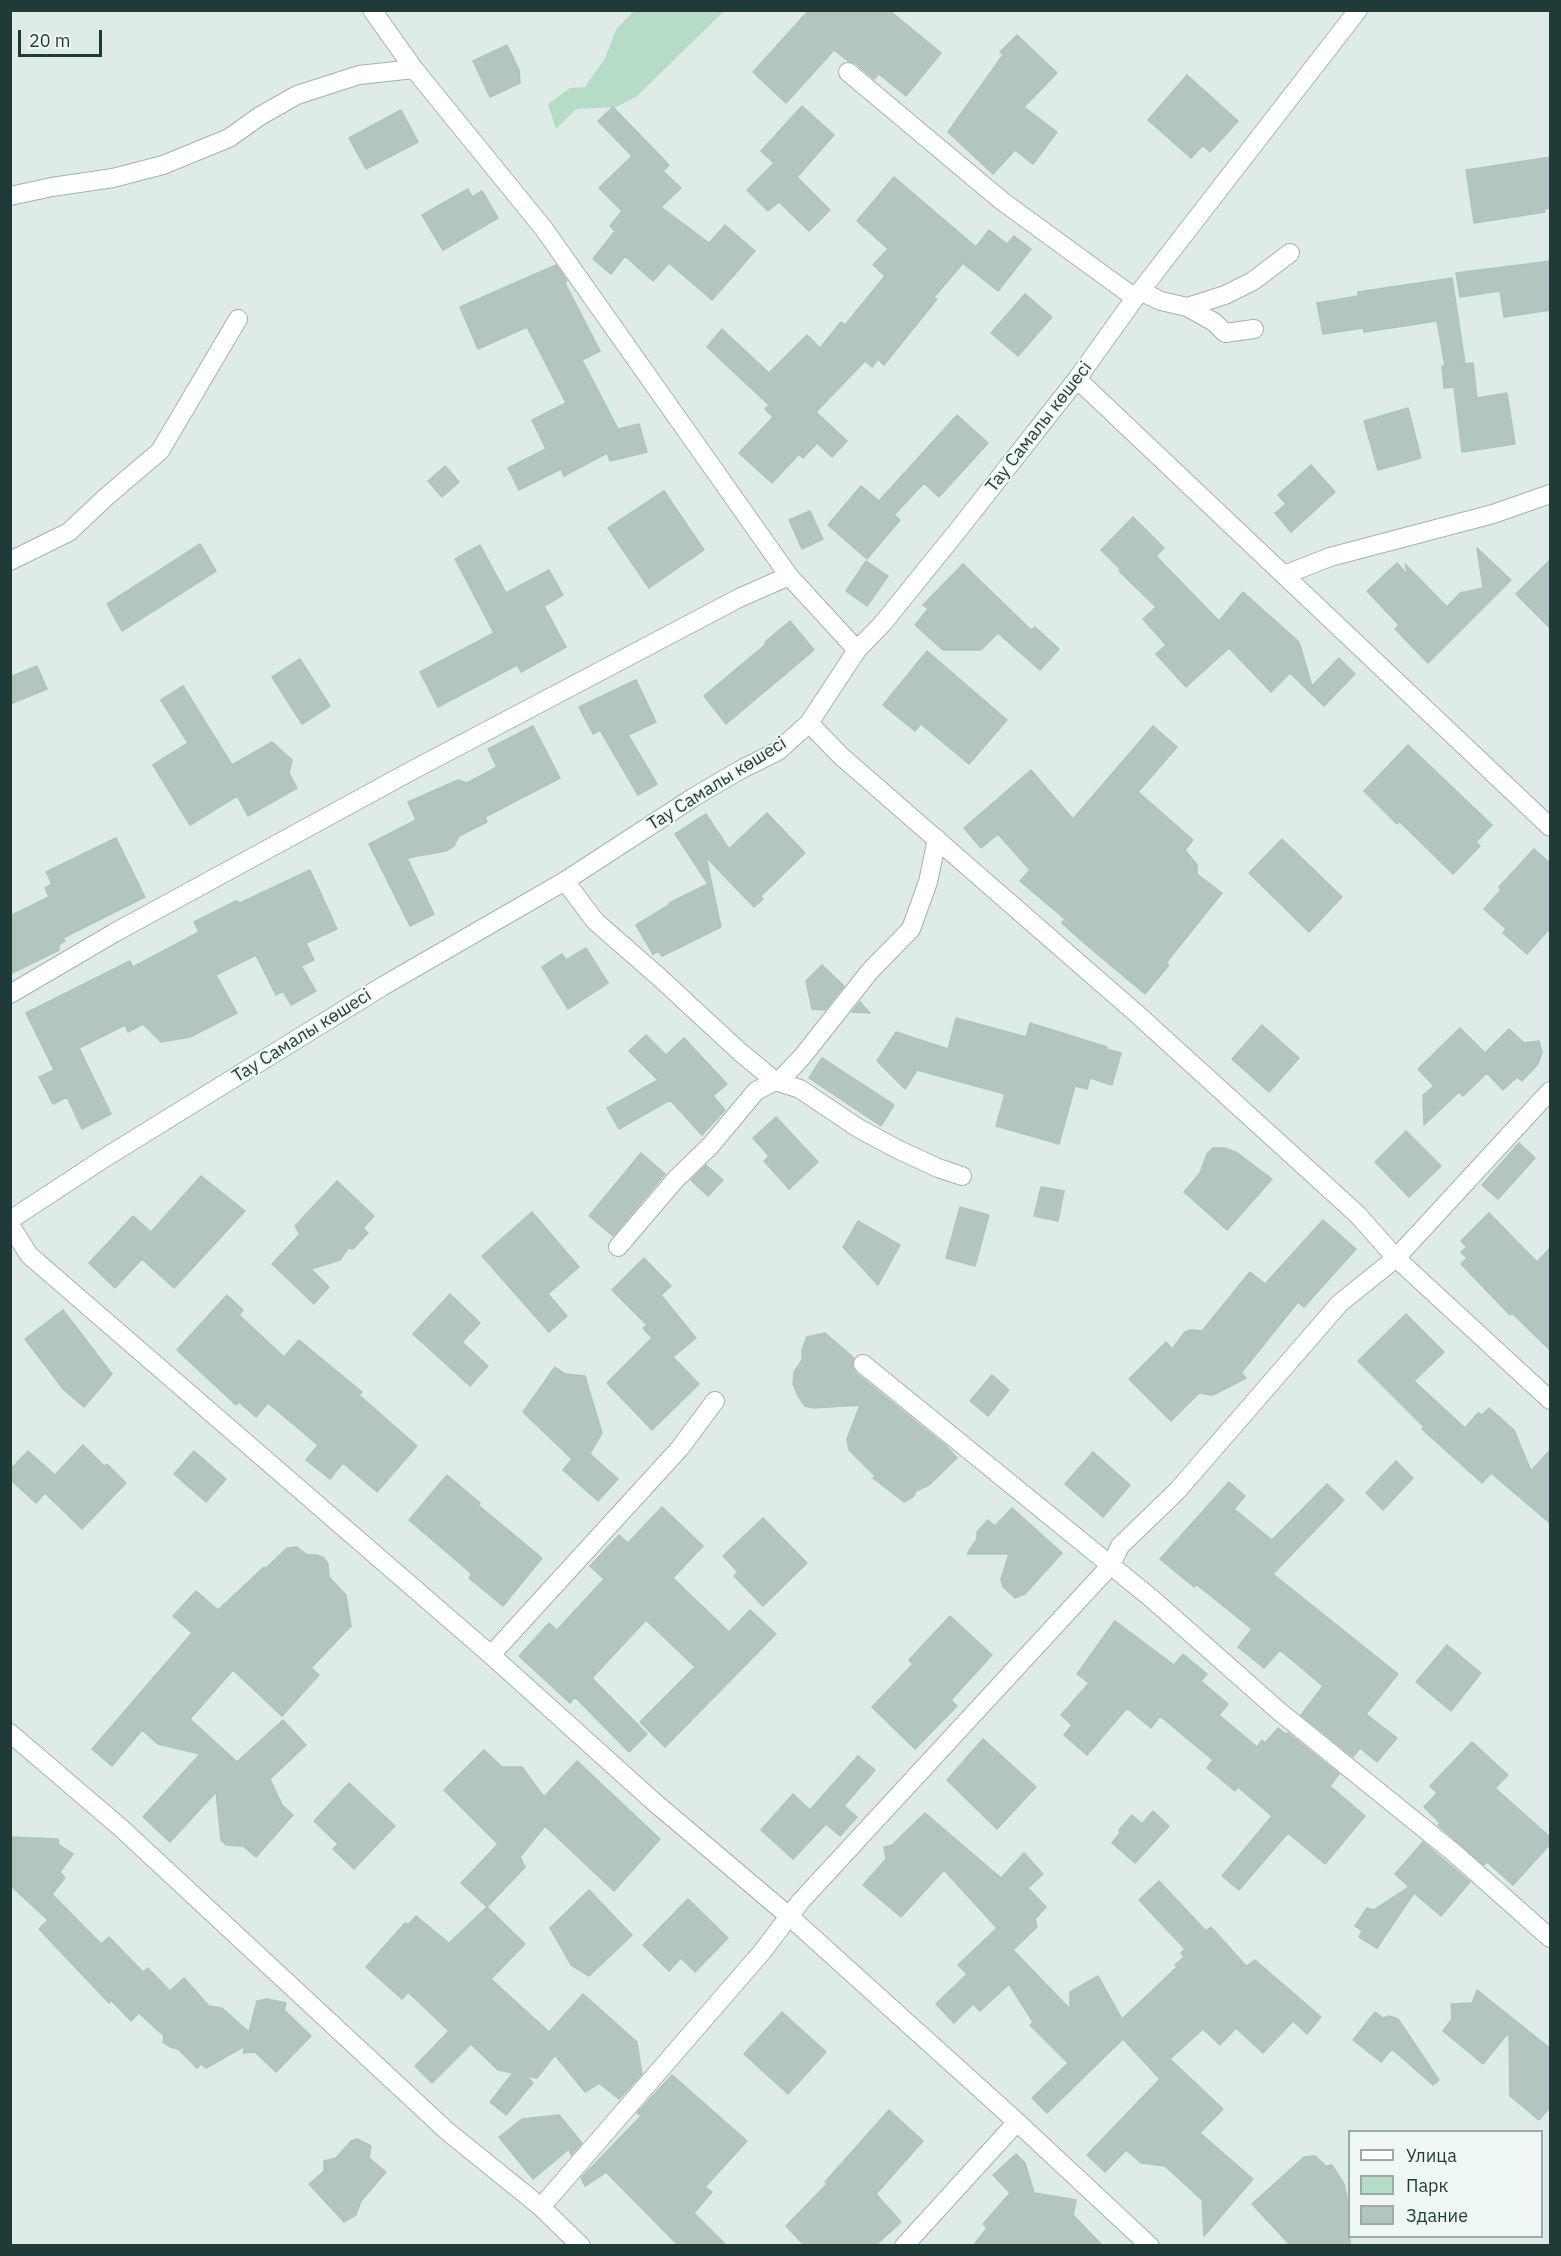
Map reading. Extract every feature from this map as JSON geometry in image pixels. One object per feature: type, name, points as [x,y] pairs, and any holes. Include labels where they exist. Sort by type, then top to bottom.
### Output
[{"type":"street","points":[[372,10],[414,69],[544,229],[789,576],[857,650]]},
{"type":"street","name":"Тау Самалы көшесі","points":[[10,1220],[106,1157],[383,986],[566,881],[694,797],[778,751],[809,723],[857,650],[883,623],[960,529],[1358,10]]},
{"type":"street","points":[[10,196],[113,178],[163,165],[229,138],[260,116],[297,95],[359,75],[414,69]]},
{"type":"street","points":[[848,72],[1002,201],[1138,295],[1187,308],[1214,322],[1225,333],[1254,329]]},
{"type":"street","points":[[1187,308],[1225,295],[1253,281],[1290,253]]},
{"type":"street","points":[[10,561],[69,532],[160,451],[238,319]]},
{"type":"street","points":[[1077,379],[1551,826]]},
{"type":"street","points":[[1284,575],[1330,557],[1493,514],[1551,494]]},
{"type":"street","points":[[10,994],[114,933],[411,771],[739,598],[789,576]]},
{"type":"street","points":[[809,723],[841,756],[1137,1014],[1349,1207],[1396,1258],[1551,1400]]},
{"type":"street","points":[[618,1247],[676,1179],[711,1145],[756,1092],[784,1076],[802,1057],[870,971],[911,929],[928,882],[937,839]]},
{"type":"street","points":[[566,881],[595,921],[775,1081],[800,1089],[858,1128],[897,1149],[938,1168],[962,1176]]},
{"type":"street","points":[[541,2207],[790,1917],[800,1902],[1111,1565],[1120,1546],[1177,1491],[1340,1303],[1396,1258],[1551,1091]]},
{"type":"street","points":[[10,1225],[28,1255],[491,1655],[653,1801],[790,1917],[1017,2122],[1150,2246]]},
{"type":"street","points":[[863,1364],[1111,1565],[1280,1712],[1453,1852],[1551,1938]]},
{"type":"street","points":[[491,1655],[680,1448],[715,1401]]},
{"type":"street","points":[[10,1733],[121,1828],[447,2131],[541,2207],[581,2246]]},
{"type":"street","points":[[904,2246],[1017,2122]]},
{"type":"green space","points":[[634,11],[724,11],[636,97],[616,107],[576,109],[556,129],[548,104],[570,88],[585,87],[604,60],[617,28]]},
{"type":"building","points":[[809,10],[889,10],[941,53],[906,96],[879,74],[874,79],[855,63],[848,61],[834,50],[786,103],[753,72]]},
{"type":"building","points":[[1017,35],[1057,73],[1024,107],[1057,132],[1033,164],[1015,150],[993,174],[948,132],[1003,55],[1000,52]]},
{"type":"building","points":[[507,45],[519,70],[520,83],[490,97],[473,61]]},
{"type":"building","points":[[1187,75],[1238,121],[1210,152],[1203,145],[1191,158],[1148,120]]},
{"type":"building","points":[[802,106],[834,135],[797,177],[830,210],[809,231],[779,202],[768,211],[747,190],[774,163],[761,151]]},
{"type":"building","points":[[613,107],[669,165],[663,171],[681,188],[661,207],[709,243],[725,225],[755,251],[712,300],[669,263],[653,281],[625,256],[611,274],[593,259],[615,231],[610,226],[622,211],[599,188],[632,156],[598,121]]},
{"type":"building","points":[[401,110],[418,142],[366,169],[349,138]]},
{"type":"building","points":[[1551,157],[1551,208],[1544,209],[1545,212],[1474,223],[1466,170]]},
{"type":"building","points":[[894,177],[976,247],[989,230],[1007,244],[1014,236],[1031,249],[998,291],[964,264],[970,255],[934,297],[937,299],[884,365],[878,359],[872,367],[865,361],[816,412],[847,441],[832,457],[817,443],[803,458],[799,454],[772,483],[739,453],[773,417],[765,409],[769,405],[707,347],[722,329],[769,373],[807,335],[820,348],[841,322],[845,325],[885,276],[873,265],[888,249],[857,221]]},
{"type":"building","points":[[468,189],[472,197],[482,191],[498,218],[443,250],[422,215]]},
{"type":"building","points":[[1551,261],[1551,310],[1504,317],[1500,291],[1460,297],[1456,273]]},
{"type":"building","points":[[556,265],[567,281],[565,283],[600,351],[582,360],[618,429],[639,424],[647,452],[610,461],[607,453],[564,476],[561,469],[519,490],[508,468],[546,449],[532,420],[566,403],[527,327],[478,349],[460,307]]},
{"type":"building","points":[[1452,278],[1465,363],[1445,366],[1437,321],[1364,332],[1363,328],[1323,334],[1317,303],[1358,296],[1358,292]]},
{"type":"building","points":[[1025,294],[1052,317],[1018,356],[991,333]]},
{"type":"building","points":[[1473,363],[1477,398],[1507,393],[1515,444],[1462,452],[1454,387],[1444,388],[1442,366]]},
{"type":"building","points":[[1408,408],[1421,458],[1378,470],[1364,421]]},
{"type":"building","points":[[957,415],[988,443],[939,497],[924,483],[894,515],[900,520],[867,559],[828,525],[861,486],[879,501]]},
{"type":"building","points":[[1311,465],[1335,492],[1291,532],[1275,513],[1286,504],[1278,495]]},
{"type":"building","points":[[445,466],[459,482],[442,497],[428,481]]},
{"type":"building","points":[[664,491],[704,550],[649,588],[608,528]]},
{"type":"building","points":[[810,511],[823,539],[802,549],[789,520]]},
{"type":"building","points":[[1133,517],[1164,548],[1156,556],[1219,621],[1243,592],[1299,642],[1312,686],[1339,658],[1355,674],[1324,706],[1290,673],[1271,692],[1229,648],[1186,687],[1156,654],[1166,645],[1143,619],[1156,607],[1101,550]]},
{"type":"building","points":[[200,544],[216,571],[122,631],[107,604]]},
{"type":"building","points":[[480,545],[506,593],[549,570],[563,595],[544,606],[566,647],[521,672],[517,665],[438,707],[420,672],[494,633],[455,559]]},
{"type":"building","points":[[1477,548],[1511,580],[1428,663],[1395,629],[1399,625],[1367,591],[1397,563],[1408,575],[1405,564],[1447,607],[1460,593],[1483,588]]},
{"type":"building","points":[[1551,559],[1551,629],[1516,594]]},
{"type":"building","points":[[866,561],[888,576],[867,606],[846,591]]},
{"type":"building","points":[[963,564],[1031,630],[1035,627],[1059,649],[1040,670],[998,633],[981,650],[943,650],[915,625],[928,609],[923,605]]},
{"type":"building","points":[[790,621],[814,650],[726,724],[704,696]]},
{"type":"building","points":[[927,651],[1007,720],[969,764],[921,724],[915,731],[883,705]]},
{"type":"building","points":[[300,659],[330,706],[302,724],[272,677]]},
{"type":"building","points":[[37,666],[47,689],[10,704],[10,677]]},
{"type":"building","points":[[636,680],[656,722],[628,735],[657,784],[638,795],[600,730],[593,734],[579,707]]},
{"type":"building","points":[[183,686],[232,765],[272,742],[292,760],[289,773],[297,788],[248,816],[237,796],[190,825],[153,765],[188,743],[161,700]]},
{"type":"building","points":[[533,726],[560,778],[485,817],[487,822],[459,836],[454,846],[446,851],[407,858],[434,914],[410,926],[369,844],[416,820],[408,802],[458,780],[467,783],[497,767],[488,749]]},
{"type":"building","points":[[1153,726],[1177,747],[1138,792],[1193,840],[1185,850],[1197,865],[1197,874],[1222,893],[1166,963],[1169,965],[1145,994],[1083,942],[1062,923],[1065,919],[1020,881],[1030,870],[998,834],[981,848],[964,828],[1031,770],[1073,819]]},
{"type":"building","points":[[1408,745],[1492,825],[1476,842],[1480,846],[1453,874],[1399,821],[1397,824],[1364,791]]},
{"type":"building","points":[[767,813],[805,853],[761,896],[763,899],[754,907],[706,857],[721,927],[662,956],[659,951],[653,954],[636,925],[669,903],[708,884],[675,834],[706,814],[729,849]]},
{"type":"building","points":[[116,838],[145,897],[63,938],[65,941],[59,945],[59,950],[10,974],[10,916],[49,897],[45,888],[52,884],[46,872]]},
{"type":"building","points":[[1282,839],[1342,897],[1309,932],[1249,873]]},
{"type":"building","points":[[1534,849],[1551,864],[1551,927],[1527,954],[1503,933],[1506,929],[1484,909],[1501,890],[1499,887]]},
{"type":"building","points":[[310,870],[337,929],[306,943],[314,960],[301,966],[316,991],[291,1005],[283,991],[276,995],[256,955],[216,975],[237,1013],[190,1037],[161,1042],[143,1024],[128,1032],[125,1025],[79,1048],[111,1114],[82,1129],[67,1097],[53,1104],[39,1077],[54,1070],[26,1013],[130,961],[133,967],[199,932],[194,922],[236,901],[240,903]]},
{"type":"building","points":[[586,948],[608,983],[568,1009],[542,967],[562,954],[566,960]]},
{"type":"building","points":[[822,965],[844,986],[825,1010],[812,1009],[806,981]]},
{"type":"building","points":[[860,1002],[870,1013],[852,1012]]},
{"type":"building","points":[[956,1018],[1026,1037],[1030,1023],[1121,1053],[1112,1085],[1090,1078],[1087,1089],[1075,1086],[1059,1144],[996,1126],[1005,1094],[917,1070],[905,1089],[877,1061],[896,1032],[948,1049]]},
{"type":"building","points":[[1262,1025],[1299,1058],[1269,1092],[1232,1059]]},
{"type":"building","points":[[1460,1028],[1485,1053],[1509,1029],[1524,1043],[1539,1041],[1542,1053],[1538,1064],[1522,1081],[1517,1077],[1503,1090],[1487,1073],[1463,1096],[1459,1092],[1424,1125],[1423,1095],[1434,1086],[1418,1069]]},
{"type":"building","points":[[646,1035],[666,1055],[684,1038],[727,1084],[713,1096],[725,1110],[702,1135],[670,1100],[619,1129],[607,1108],[658,1080],[629,1051]]},
{"type":"building","points":[[822,1058],[894,1105],[881,1126],[809,1078]]},
{"type":"building","points":[[776,1117],[818,1162],[789,1189],[764,1161],[769,1156],[753,1138]]},
{"type":"building","points":[[1406,1131],[1441,1166],[1409,1197],[1375,1162]]},
{"type":"building","points":[[1519,1143],[1535,1158],[1498,1199],[1482,1185]]},
{"type":"building","points":[[1213,1148],[1224,1148],[1236,1152],[1272,1179],[1227,1230],[1184,1192],[1200,1173],[1207,1154]]},
{"type":"building","points":[[641,1153],[665,1174],[613,1236],[589,1216]]},
{"type":"building","points":[[706,1165],[723,1180],[708,1196],[691,1180]]},
{"type":"building","points":[[201,1176],[245,1211],[174,1288],[142,1259],[115,1288],[89,1263],[133,1216],[151,1232]]},
{"type":"building","points":[[337,1181],[374,1216],[363,1228],[368,1233],[353,1249],[348,1248],[340,1260],[311,1269],[329,1287],[314,1304],[272,1264],[300,1234],[295,1226]]},
{"type":"building","points":[[1041,1187],[1064,1191],[1058,1221],[1034,1216]]},
{"type":"building","points":[[960,1207],[989,1215],[975,1266],[946,1258]]},
{"type":"building","points":[[532,1212],[579,1267],[548,1294],[567,1316],[549,1332],[482,1256]]},
{"type":"building","points":[[1489,1213],[1537,1262],[1551,1247],[1551,1351],[1512,1313],[1510,1315],[1461,1264],[1467,1258],[1461,1252],[1467,1247],[1461,1241]]},
{"type":"building","points":[[1323,1220],[1356,1249],[1304,1307],[1298,1302],[1241,1373],[1246,1378],[1213,1395],[1199,1393],[1171,1421],[1129,1379],[1166,1342],[1172,1349],[1185,1332],[1202,1331],[1250,1272],[1265,1284]]},
{"type":"building","points":[[858,1221],[900,1245],[878,1285],[843,1247]]},
{"type":"building","points":[[644,1258],[671,1286],[661,1295],[696,1338],[673,1357],[699,1384],[652,1430],[607,1383],[652,1338],[643,1328],[647,1325],[612,1290]]},
{"type":"building","points":[[450,1294],[480,1323],[462,1342],[488,1366],[470,1386],[413,1334]]},
{"type":"building","points":[[227,1295],[243,1310],[239,1315],[284,1357],[299,1340],[362,1392],[359,1395],[417,1446],[377,1492],[343,1463],[330,1479],[306,1460],[318,1445],[268,1403],[256,1417],[239,1402],[236,1405],[177,1350]]},
{"type":"building","points":[[63,1310],[112,1374],[84,1407],[64,1390],[25,1339]]},
{"type":"building","points":[[1406,1314],[1444,1352],[1414,1381],[1465,1428],[1478,1413],[1482,1415],[1489,1408],[1514,1430],[1531,1471],[1551,1449],[1551,1524],[1491,1473],[1482,1483],[1422,1429],[1424,1427],[1358,1361]]},
{"type":"building","points":[[825,1333],[854,1358],[852,1367],[856,1373],[946,1446],[957,1458],[929,1485],[916,1491],[913,1497],[904,1502],[873,1478],[875,1476],[849,1450],[847,1439],[860,1405],[813,1408],[805,1406],[798,1396],[793,1384],[794,1372],[802,1360],[802,1349],[807,1337]]},
{"type":"building","points":[[555,1367],[565,1374],[585,1376],[602,1433],[590,1454],[618,1479],[598,1501],[563,1470],[572,1459],[523,1412]]},
{"type":"building","points":[[992,1375],[1009,1390],[988,1416],[970,1401]]},
{"type":"building","points":[[83,1445],[104,1466],[107,1464],[126,1483],[82,1529],[45,1493],[36,1503],[10,1479],[10,1470],[28,1451],[55,1475]]},
{"type":"building","points":[[194,1451],[226,1479],[206,1502],[174,1474]]},
{"type":"building","points":[[1093,1452],[1130,1485],[1103,1517],[1065,1484]]},
{"type":"building","points":[[1396,1461],[1413,1478],[1383,1510],[1366,1493]]},
{"type":"building","points":[[447,1475],[480,1503],[478,1505],[542,1558],[503,1606],[469,1578],[472,1574],[409,1520]]},
{"type":"building","points":[[1229,1482],[1245,1496],[1234,1509],[1272,1540],[1327,1484],[1344,1500],[1273,1574],[1398,1674],[1366,1714],[1397,1738],[1377,1762],[1360,1748],[1353,1757],[1301,1715],[1323,1686],[1280,1650],[1264,1668],[1238,1647],[1252,1629],[1196,1584],[1194,1587],[1160,1559]]},
{"type":"building","points":[[662,1507],[703,1546],[673,1578],[729,1632],[750,1610],[776,1634],[665,1747],[640,1722],[695,1667],[646,1620],[592,1678],[647,1734],[629,1752],[575,1697],[570,1703],[519,1656],[549,1623],[557,1630],[604,1579],[590,1566],[619,1535],[628,1543]]},
{"type":"building","points":[[1012,1508],[1062,1553],[1025,1594],[1015,1598],[1003,1587],[1001,1579],[1009,1554],[967,1554],[977,1539],[977,1532],[988,1520],[995,1526]]},
{"type":"building","points":[[763,1518],[807,1563],[763,1606],[734,1576],[738,1572],[723,1556]]},
{"type":"building","points":[[297,1547],[307,1555],[324,1558],[328,1564],[329,1577],[346,1595],[351,1626],[311,1668],[319,1675],[282,1716],[233,1670],[190,1719],[237,1762],[283,1720],[306,1745],[270,1779],[282,1805],[293,1815],[256,1857],[243,1846],[226,1845],[221,1840],[216,1792],[170,1842],[143,1817],[200,1754],[158,1744],[142,1730],[112,1766],[92,1749],[192,1633],[173,1616],[196,1591],[218,1610],[287,1548]]},
{"type":"building","points":[[950,1616],[992,1655],[951,1700],[957,1706],[915,1749],[872,1707],[913,1664],[909,1660]]},
{"type":"building","points":[[1115,1621],[1174,1665],[1183,1654],[1207,1674],[1201,1681],[1228,1704],[1219,1715],[1257,1747],[1262,1740],[1265,1743],[1278,1728],[1288,1733],[1339,1774],[1330,1786],[1365,1816],[1325,1864],[1288,1833],[1239,1890],[1222,1876],[1272,1816],[1238,1787],[1235,1791],[1207,1768],[1213,1760],[1160,1716],[1151,1728],[1127,1708],[1087,1755],[1064,1735],[1072,1725],[1061,1715],[1089,1683],[1077,1674]]},
{"type":"building","points":[[1447,1645],[1481,1673],[1451,1711],[1416,1682]]},
{"type":"building","points":[[983,1739],[1036,1787],[997,1829],[947,1780]]},
{"type":"building","points":[[1472,1742],[1508,1775],[1495,1788],[1551,1838],[1551,1843],[1513,1885],[1487,1862],[1484,1865],[1438,1825],[1440,1823],[1424,1807],[1437,1793],[1430,1786]]},
{"type":"building","points":[[484,1750],[502,1767],[522,1767],[544,1797],[577,1761],[660,1839],[614,1891],[545,1826],[520,1857],[525,1867],[487,1907],[461,1883],[498,1844],[444,1790]]},
{"type":"building","points":[[858,1756],[875,1770],[844,1806],[857,1817],[840,1836],[826,1824],[793,1859],[761,1830],[793,1794],[810,1810]]},
{"type":"building","points":[[349,1783],[395,1826],[354,1869],[333,1849],[338,1844],[314,1821]]},
{"type":"building","points":[[1153,1811],[1169,1826],[1135,1863],[1112,1843],[1120,1833],[1119,1830],[1132,1815],[1142,1824]]},
{"type":"building","points":[[925,1813],[1001,1878],[1024,1853],[1043,1874],[1028,1888],[1046,1907],[1035,1919],[1037,1927],[1013,1950],[1070,2009],[1070,1992],[1098,1976],[1122,2019],[1177,1967],[1175,1965],[1184,1957],[1181,1953],[1185,1949],[1139,1900],[1159,1881],[1206,1931],[1211,1927],[1246,1966],[1255,1960],[1321,2017],[1307,2034],[1293,2021],[1263,2053],[1236,2028],[1220,2045],[1203,2029],[1170,2059],[1223,2109],[1200,2133],[1253,2179],[1204,2236],[1202,2200],[1165,2166],[1141,2163],[1126,2150],[1105,2172],[1087,2155],[1160,2079],[1123,2039],[1047,2113],[1032,2098],[1068,2063],[1030,2025],[1033,2022],[1009,1984],[980,2011],[973,2004],[954,2023],[936,2004],[967,1974],[958,1965],[997,1928],[944,1870],[901,1917],[863,1885],[886,1859],[884,1847],[892,1845]]},
{"type":"building","points":[[10,1837],[58,1839],[59,1845],[73,1854],[60,1872],[65,1878],[52,1894],[101,1944],[109,1937],[143,1972],[148,1968],[170,1991],[184,1978],[209,2006],[222,2008],[249,2032],[257,2001],[267,1999],[286,2003],[284,2010],[311,2036],[276,2072],[255,2052],[243,2053],[245,2046],[206,2068],[201,2064],[197,2068],[178,2049],[163,2042],[164,2036],[139,2013],[131,2021],[111,2000],[109,2003],[39,1929],[48,1920],[10,1885]]},
{"type":"building","points":[[1423,1842],[1470,1882],[1441,1916],[1414,1893],[1377,1948],[1359,1937],[1362,1931],[1355,1926],[1367,1908],[1374,1910],[1409,1887],[1395,1874]]},
{"type":"building","points":[[589,1890],[632,1935],[589,1976],[571,1965],[550,1928]]},
{"type":"building","points":[[688,1899],[728,1938],[695,1972],[681,1958],[669,1971],[643,1945]]},
{"type":"building","points":[[487,1907],[525,1944],[491,1979],[549,2032],[583,1994],[637,2042],[642,2074],[619,2099],[599,2083],[585,2092],[555,2055],[537,2078],[527,2076],[533,2083],[506,2115],[490,2102],[513,2073],[498,2070],[471,2044],[432,2083],[415,2066],[449,2031],[408,1992],[402,1999],[366,1967],[405,1923],[409,1924],[416,1916],[449,1943]]},
{"type":"building","points":[[1477,1990],[1551,2049],[1551,2106],[1539,2120],[1510,2096],[1509,2032],[1483,2064],[1443,2031],[1452,2019],[1451,2004],[1472,2003]]},
{"type":"building","points":[[782,2012],[826,2052],[788,2094],[744,2054]]},
{"type":"building","points":[[1375,2012],[1383,2018],[1389,2016],[1398,2019],[1439,2080],[1433,2085],[1392,2049],[1381,2062],[1353,2040]]},
{"type":"building","points":[[672,2075],[747,2141],[705,2187],[712,2192],[694,2213],[727,2246],[679,2246],[599,2165],[605,2173],[585,2186],[581,2178],[641,2116],[637,2113]]},
{"type":"building","points":[[889,2110],[923,2141],[876,2194],[901,2222],[875,2246],[805,2246],[786,2226],[827,2184],[825,2182]]},
{"type":"building","points":[[559,2115],[582,2143],[571,2155],[569,2149],[533,2179],[499,2137],[522,2119]]},
{"type":"building","points":[[357,2139],[371,2146],[369,2158],[386,2172],[361,2201],[356,2215],[344,2222],[309,2184],[324,2171],[324,2161],[336,2158],[351,2141]]},
{"type":"building","points":[[1016,2154],[1025,2163],[1034,2193],[1076,2200],[1073,2215],[1103,2246],[973,2246],[987,2228],[983,2224],[1010,2193],[993,2175]]},
{"type":"building","points":[[1315,2156],[1326,2166],[1332,2165],[1344,2184],[1348,2203],[1350,2246],[1291,2246],[1252,2204],[1304,2157]]}]
